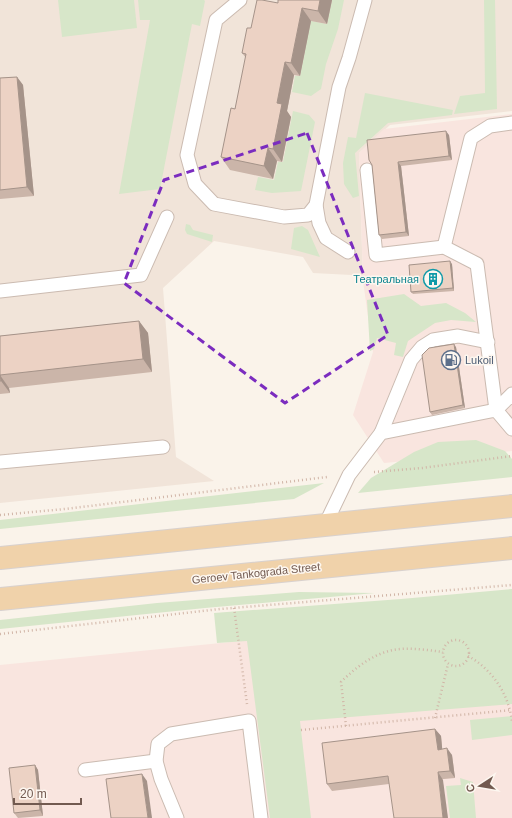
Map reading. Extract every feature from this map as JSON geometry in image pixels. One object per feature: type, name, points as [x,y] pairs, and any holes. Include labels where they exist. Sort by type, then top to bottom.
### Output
[{"type":"main road","points":[[0,558],[512,506]]},
{"type":"main road","name":"Geroev Tankograda Street","points":[[0,600],[512,548]]},
{"type":"lane","points":[[240,0],[216,20],[187,155],[195,184],[214,204],[284,217],[308,215],[316,205]]},
{"type":"lane","points":[[348,252],[326,238],[319,223],[316,205],[340,87],[366,0]]},
{"type":"lane","points":[[444,247],[471,138],[490,126],[512,123]]},
{"type":"lane","points":[[367,170],[376,255],[444,247],[477,264],[496,410],[512,429]]},
{"type":"lane","points":[[0,291],[141,275],[167,217]]},
{"type":"lane","points":[[325,525],[349,475],[381,433],[411,360],[422,347],[433,340],[458,336],[488,342]]},
{"type":"lane","points":[[381,433],[496,410],[512,394]]},
{"type":"lane","points":[[0,462],[163,447]]},
{"type":"lane","points":[[177,818],[156,761],[158,744],[171,734],[249,721],[261,818]]},
{"type":"lane","points":[[85,770],[156,761]]},
{"type":"path","points":[[0,515],[65,509],[349,475],[422,468],[512,456]]},
{"type":"path","points":[[0,634],[234,608],[512,585]]},
{"type":"path","points":[[234,608],[249,721]]},
{"type":"path","points":[[457,640],[467,647],[468,656],[467,660],[461,666],[452,666],[443,658],[445,645],[448,642],[457,640]]},
{"type":"path","points":[[346,726],[341,682],[352,670],[371,658],[393,650],[443,652]]},
{"type":"path","points":[[468,656],[479,661],[498,683],[511,710],[512,722]]},
{"type":"path","points":[[435,718],[448,664]]},
{"type":"path","points":[[301,730],[511,710]]},
{"type":"highlighted area","points":[[307,133],[388,335],[285,403],[124,283],[164,180]]},
{"type":"shaded area","points":[[0,0],[512,0],[512,111],[390,125],[359,153],[363,281],[352,275],[313,273],[303,257],[214,241],[163,288],[176,457],[214,481],[0,503]]},
{"type":"shaded area","points":[[512,114],[512,451],[384,463],[353,415],[373,352],[363,281],[359,153],[384,129]]},
{"type":"shaded area","points":[[512,614],[512,818],[0,818],[0,665]]},
{"type":"green space","points":[[58,0],[134,0],[137,28],[62,37]]},
{"type":"green space","points":[[138,0],[205,1],[200,26],[192,24],[160,189],[119,194],[150,20],[140,20]]},
{"type":"green space","points":[[332,0],[344,0],[338,29],[326,64],[321,89],[311,96],[292,92],[295,76],[300,76],[305,51],[300,49],[306,20],[327,24]]},
{"type":"green space","points":[[484,0],[495,0],[497,109],[454,114],[460,96],[485,93]]},
{"type":"green space","points":[[365,93],[453,110],[452,115],[388,123],[355,153],[359,196],[353,198],[344,184],[343,163],[348,137],[356,138]]},
{"type":"green space","points":[[293,111],[309,115],[315,122],[301,191],[272,193],[255,190],[258,177],[274,180],[278,162],[283,162]]},
{"type":"green space","points":[[186,224],[190,225],[193,230],[213,235],[212,242],[187,234],[185,230]]},
{"type":"green space","points":[[302,226],[308,230],[320,257],[291,249],[294,228]]},
{"type":"green space","points":[[404,294],[421,306],[446,303],[465,313],[476,322],[451,320],[435,323],[408,341],[403,357],[394,355],[396,343],[377,338],[374,349],[370,351],[367,300]]},
{"type":"green space","points":[[476,440],[505,451],[512,459],[512,477],[358,493],[371,478],[414,452],[438,442]]},
{"type":"green space","points":[[324,483],[294,499],[0,529],[0,520]]},
{"type":"green space","points":[[512,589],[512,704],[300,721],[311,818],[270,818],[247,641],[217,643],[214,613]]},
{"type":"green space","points":[[299,592],[375,593],[205,608],[0,629],[0,620],[157,603]]},
{"type":"green space","points":[[512,716],[512,735],[472,740],[470,720]]},
{"type":"green space","points":[[460,778],[473,782],[476,818],[450,818],[446,786],[461,785]]},
{"type":"building","points":[[257,0],[278,3],[278,0],[320,0],[318,11],[302,8],[291,63],[285,62],[277,103],[282,104],[273,149],[268,148],[264,166],[221,157],[231,108],[235,109],[246,54],[242,53],[247,28],[251,28]]},
{"type":"building","points":[[17,77],[27,187],[0,190],[0,78]]},
{"type":"building","points":[[446,131],[449,156],[398,162],[406,232],[379,235],[372,165],[369,160],[367,140]]},
{"type":"building","name":"Театральная","points":[[450,261],[453,288],[411,292],[409,265]]},
{"type":"building","points":[[139,321],[143,359],[0,375],[0,336]]},
{"type":"building","points":[[454,344],[463,405],[430,412],[422,355],[429,348]]},
{"type":"building","points":[[435,729],[438,750],[447,748],[450,771],[438,772],[443,818],[394,818],[388,776],[327,784],[322,743]]},
{"type":"building","points":[[35,765],[40,810],[14,813],[9,768]]},
{"type":"building","points":[[142,774],[148,818],[111,818],[106,779]]},
{"type":"place","name":"Театральная","points":[[433,279]]},
{"type":"place","name":"Lukoil","points":[[451,360]]}]
